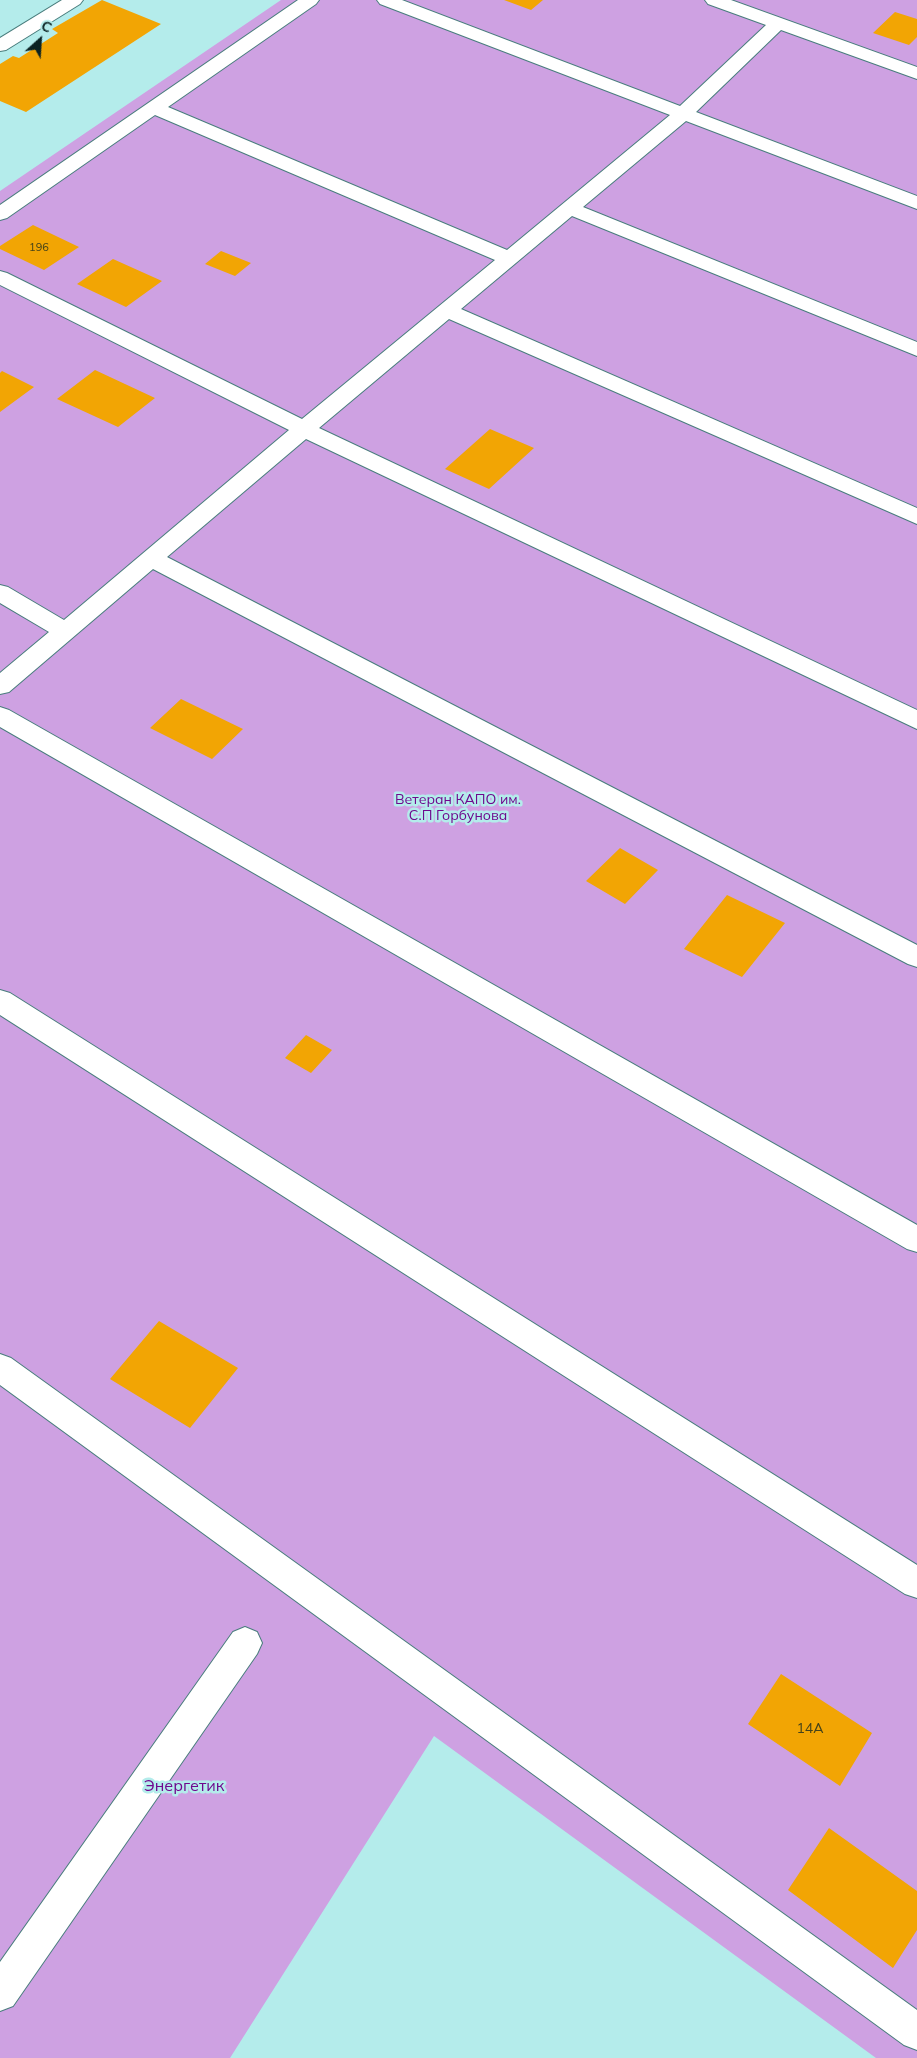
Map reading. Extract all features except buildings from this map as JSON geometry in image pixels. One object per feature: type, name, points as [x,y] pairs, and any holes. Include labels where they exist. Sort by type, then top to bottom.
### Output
[{"type":"lane","points":[[0,46],[74,0]]},
{"type":"lane","points":[[0,214],[310,0]]},
{"type":"lane","points":[[386,0],[917,203]]},
{"type":"lane","points":[[714,0],[917,73]]},
{"type":"lane","points":[[0,686],[446,310],[683,114],[778,23]]},
{"type":"lane","points":[[154,108],[509,258]]},
{"type":"lane","points":[[569,208],[917,350]]},
{"type":"lane","points":[[0,278],[304,429],[917,720]]},
{"type":"lane","points":[[446,310],[917,517]]},
{"type":"lane","points":[[151,558],[917,957]]},
{"type":"lane","points":[[0,593],[65,631]]},
{"type":"lane","points":[[0,716],[917,1240]]},
{"type":"lane","points":[[0,1001],[917,1583]]},
{"type":"lane","points":[[0,1368],[917,2032]]},
{"type":"lane","points":[[0,1993],[245,1643]]},
{"type":"green space","name":"Ветеран КАПО им. С.П Горбунова","points":[[281,0],[917,0],[917,2058],[876,2058],[434,1736],[230,2058],[0,2058],[0,191]]},
{"type":"park label","name":"Энергетик","points":[[184,1786]]}]
